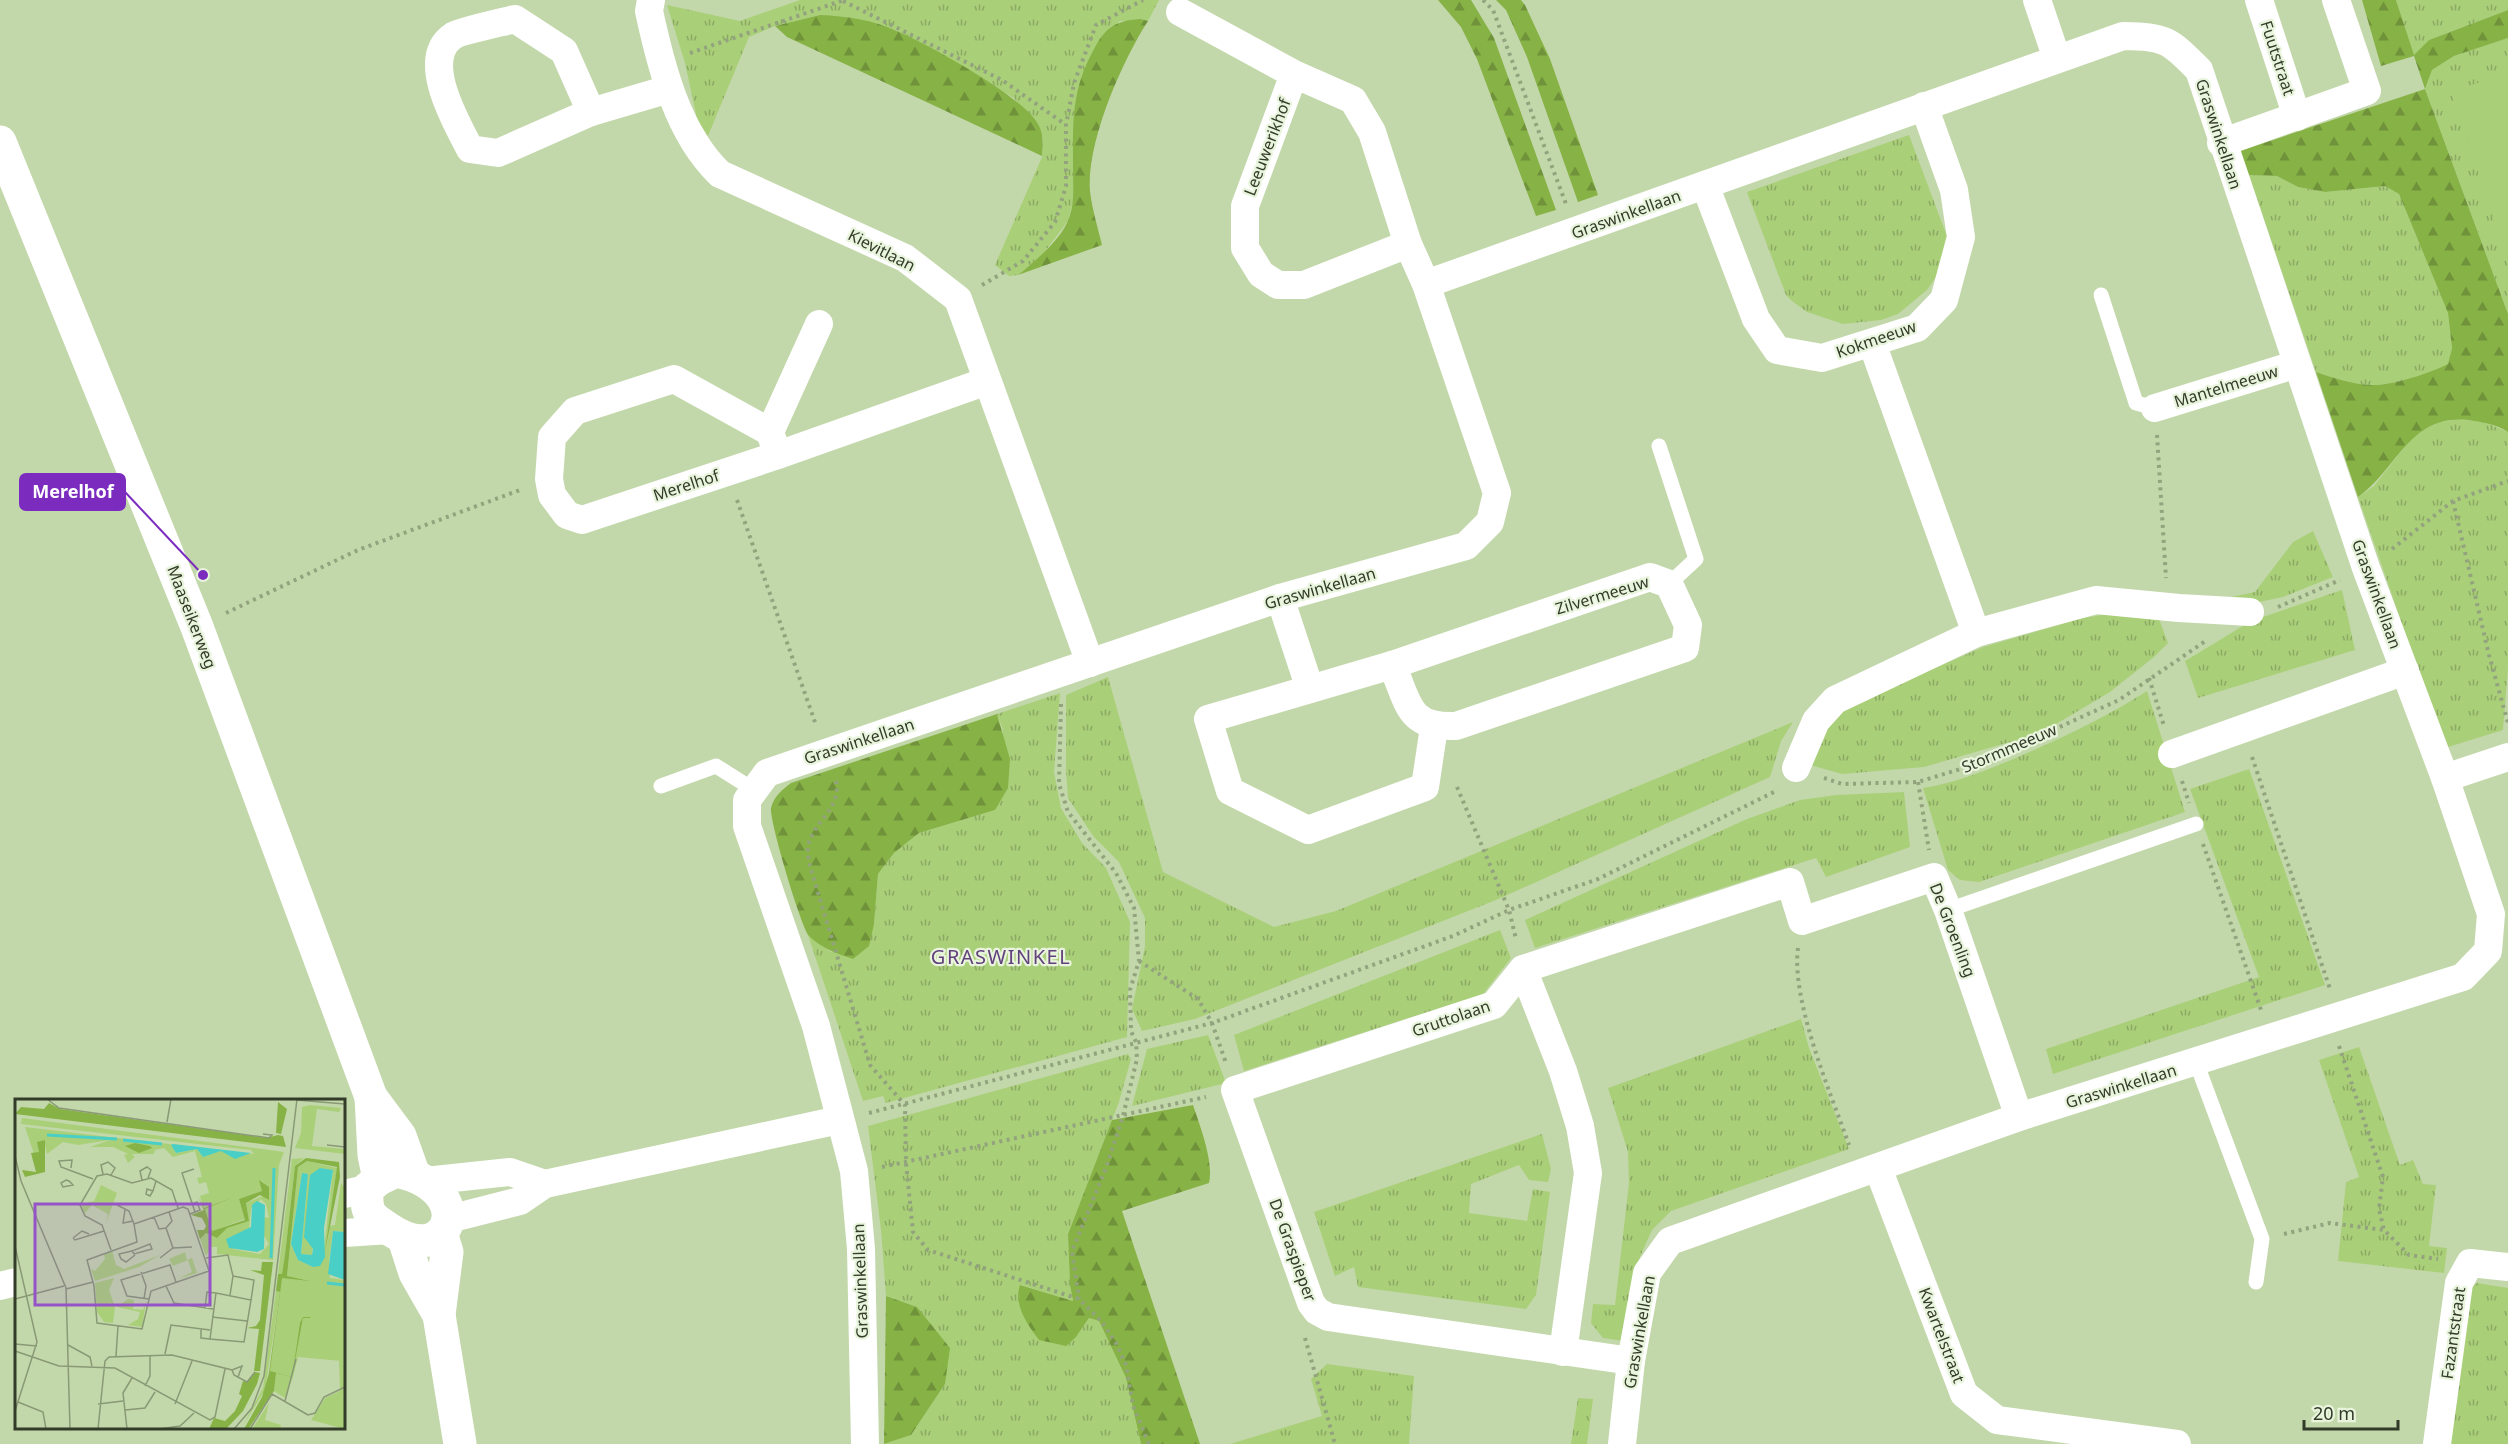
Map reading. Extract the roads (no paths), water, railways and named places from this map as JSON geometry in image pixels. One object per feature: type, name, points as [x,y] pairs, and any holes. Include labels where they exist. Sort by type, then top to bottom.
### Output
[{"type":"street","name":"Kievitlaan","points":[[651,0],[649,11],[665,76],[704,159],[720,174],[905,258],[958,299],[987,381]]},
{"type":"street","points":[[2037,0],[2057,59]]},
{"type":"street","name":"Fuutstraat","points":[[2259,0],[2297,117]]},
{"type":"street","name":"Fuutstraat","points":[[2221,143],[2367,91],[2336,0]]},
{"type":"street","points":[[1180,12],[1294,74],[1353,100],[1372,132],[1408,244],[1426,284]]},
{"type":"street","points":[[591,112],[564,51],[515,19],[453,36],[439,54],[439,76],[457,123],[470,149],[498,153],[591,112],[665,76]]},
{"type":"street","name":"Graswinkellaan","points":[[865,1444],[861,1248],[854,1171],[816,1026],[747,826],[747,800],[767,773],[1280,598],[1466,546],[1490,522],[1497,493],[1426,284],[2123,36],[2150,37],[2172,43],[2199,70],[2221,143],[2366,568],[2445,778],[2491,914],[2488,951],[2463,977],[2019,1117],[1670,1241],[1647,1273],[1632,1361],[1622,1444]]},
{"type":"street","name":"Leeuwerikhof","points":[[1294,74],[1245,206],[1245,248],[1261,274],[1278,285],[1304,285],[1408,244]]},
{"type":"street","name":"Kokmeeuw","points":[[1705,185],[1756,319],[1777,350],[1822,358],[1917,328],[1944,300],[1961,237],[1954,190],[1924,106]]},
{"type":"street","name":"Maaseikerweg","points":[[0,142],[197,627],[371,1097],[400,1136],[419,1178]]},
{"type":"street","points":[[774,443],[819,324]]},
{"type":"street","points":[[1872,343],[1976,633]]},
{"type":"street","name":"Mantelmeeuw","points":[[2155,408],[2297,364]]},
{"type":"street","name":"Merelhof","points":[[774,443],[674,379],[575,411],[552,437],[549,479],[552,495],[567,515],[582,520],[727,472],[774,443],[987,381]]},
{"type":"street","points":[[987,381],[1090,663]]},
{"type":"street","name":"Zilvermeeuw","points":[[1650,577],[1669,584],[1688,625],[1685,648],[1456,726],[1434,727],[1425,787],[1308,830],[1230,791],[1208,719],[1392,665],[1650,577]]},
{"type":"street","points":[[1280,598],[1310,689]]},
{"type":"street","points":[[1796,768],[1816,721],[1835,700],[1976,633],[2096,600],[2250,612]]},
{"type":"street","points":[[1392,665],[1415,717],[1434,727]]},
{"type":"street","name":"Graswinkellaan","points":[[2172,754],[2405,671]]},
{"type":"street","points":[[2445,778],[2508,758]]},
{"type":"street","name":"De Groenling","points":[[1523,969],[1790,882],[1802,921],[1934,877],[1948,910],[2019,1117]]},
{"type":"street","points":[[1523,969],[1563,1071],[1580,1126],[1588,1173],[1563,1352]]},
{"type":"street","name":"Gruttolaan","points":[[1235,1090],[1494,1005],[1523,969]]},
{"type":"street","name":"De Graspieper","points":[[1235,1090],[1311,1303],[1317,1311],[1328,1317],[1632,1361]]},
{"type":"street","name":"Maaseikerweg","points":[[363,1187],[374,1155],[371,1097]]},
{"type":"street","points":[[345,1233],[397,1235],[429,1240],[445,1226],[520,1201],[545,1184],[839,1120]]},
{"type":"street","points":[[439,1315],[397,1235],[370,1216],[363,1187],[396,1171],[419,1178],[510,1172],[545,1184]]},
{"type":"street","name":"Kwartelstraat","points":[[1869,1171],[1964,1394],[1997,1420],[2177,1444]]},
{"type":"street","points":[[419,1178],[447,1204],[445,1226],[447,1252],[439,1315],[460,1444]]},
{"type":"street","name":"Fazantstraat","points":[[2437,1444],[2459,1283],[2470,1263],[2508,1267]]},
{"type":"street","points":[[0,1286],[15,1282]]},
{"type":"lane","points":[[2101,295],[2136,404],[2155,408]]},
{"type":"lane","points":[[1659,446],[1696,559],[1669,584]]},
{"type":"lane","points":[[661,786],[716,766],[754,790]]},
{"type":"lane","points":[[1948,910],[2196,824]]},
{"type":"lane","points":[[2196,1062],[2262,1239],[2256,1282]]},
{"type":"place","name":"Merelhof","points":[[203,575]]},
{"type":"district","name":"GRASWINKEL","points":[[1001,956]]}]
